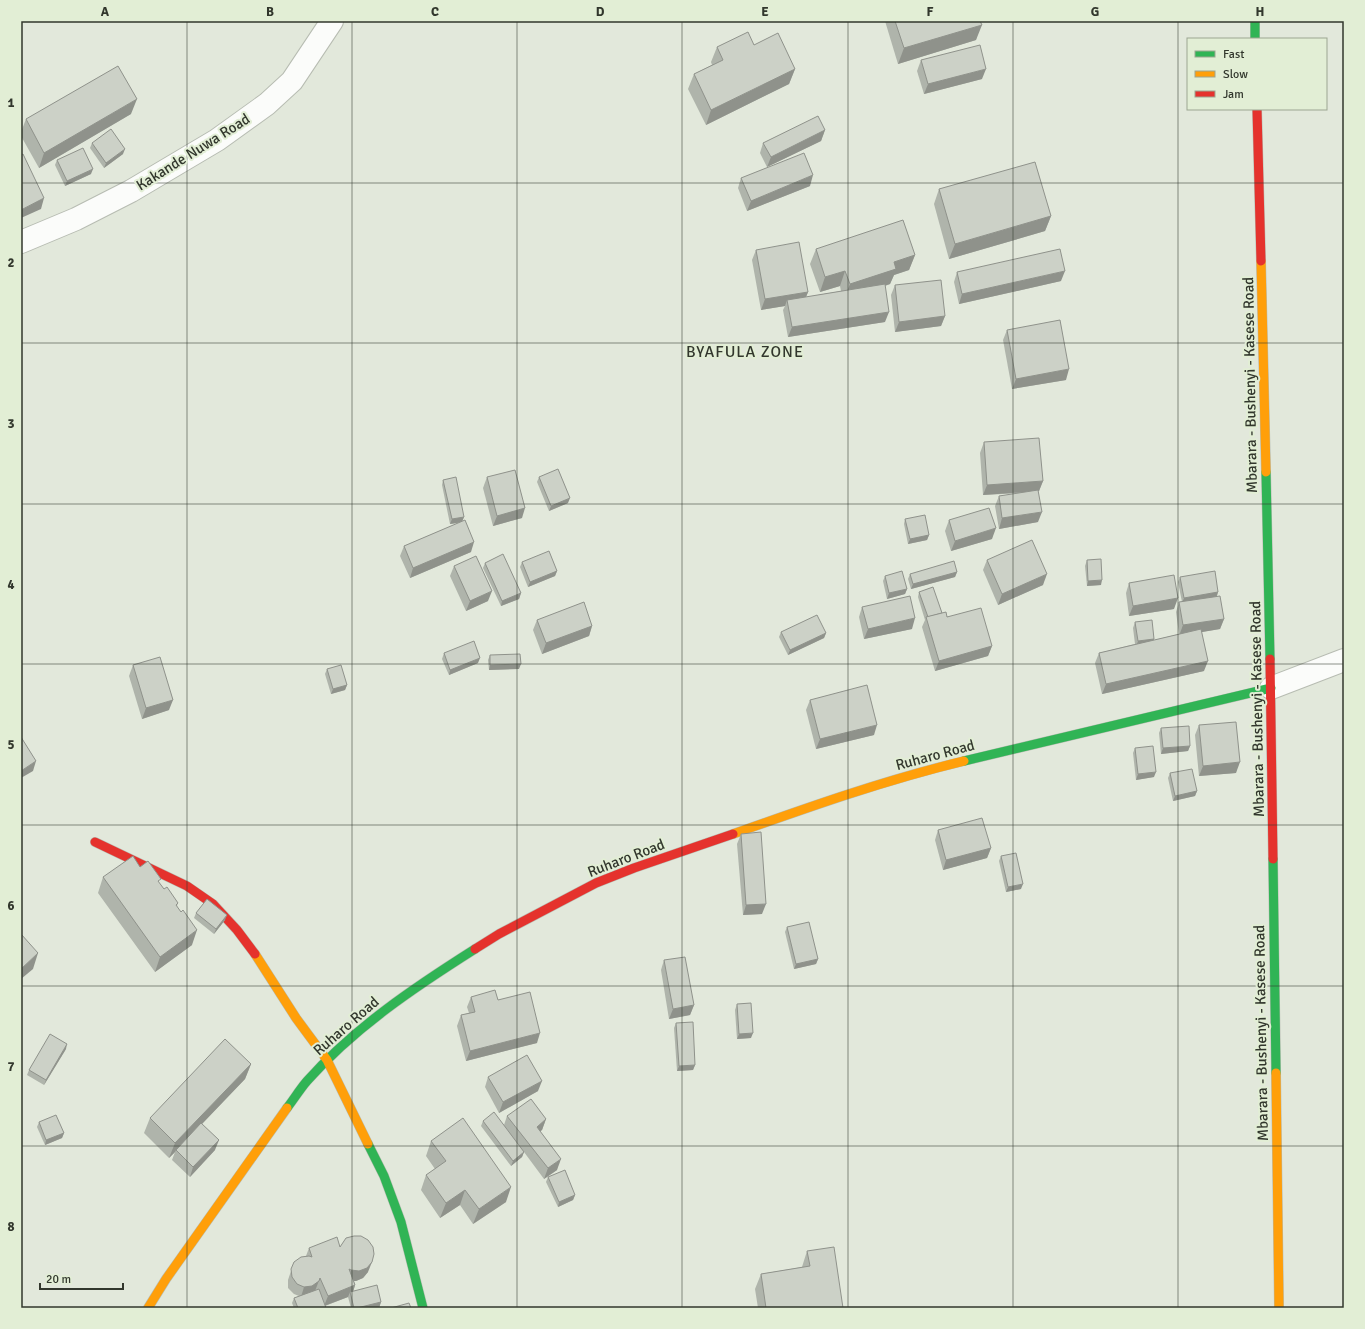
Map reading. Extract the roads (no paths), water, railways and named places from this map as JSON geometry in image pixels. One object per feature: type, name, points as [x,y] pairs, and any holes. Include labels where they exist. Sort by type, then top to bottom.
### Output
[{"type":"street","name":"Kakande Nuwa Road","points":[[21,242],[76,219],[131,191],[217,140],[267,104],[292,80],[332,21]]},
{"type":"street","points":[[1255,21],[1255,38]]},
{"type":"street","name":"Mbarara - Bushenyi - Kasese Road","points":[[1257,110],[1271,688],[1279,1308]]},
{"type":"street","points":[[1271,688],[1344,660]]},
{"type":"street","name":"Ruharo Road","points":[[148,1308],[171,1273],[306,1082],[327,1060],[378,1014],[439,971],[499,934],[596,883],[628,870],[841,796],[938,767],[1271,688]]},
{"type":"street","points":[[95,842],[186,886],[213,904],[237,930],[327,1060],[384,1176],[401,1222],[423,1308]]},
{"type":"district","name":"BYAFULA ZONE","points":[[745,352]]}]
